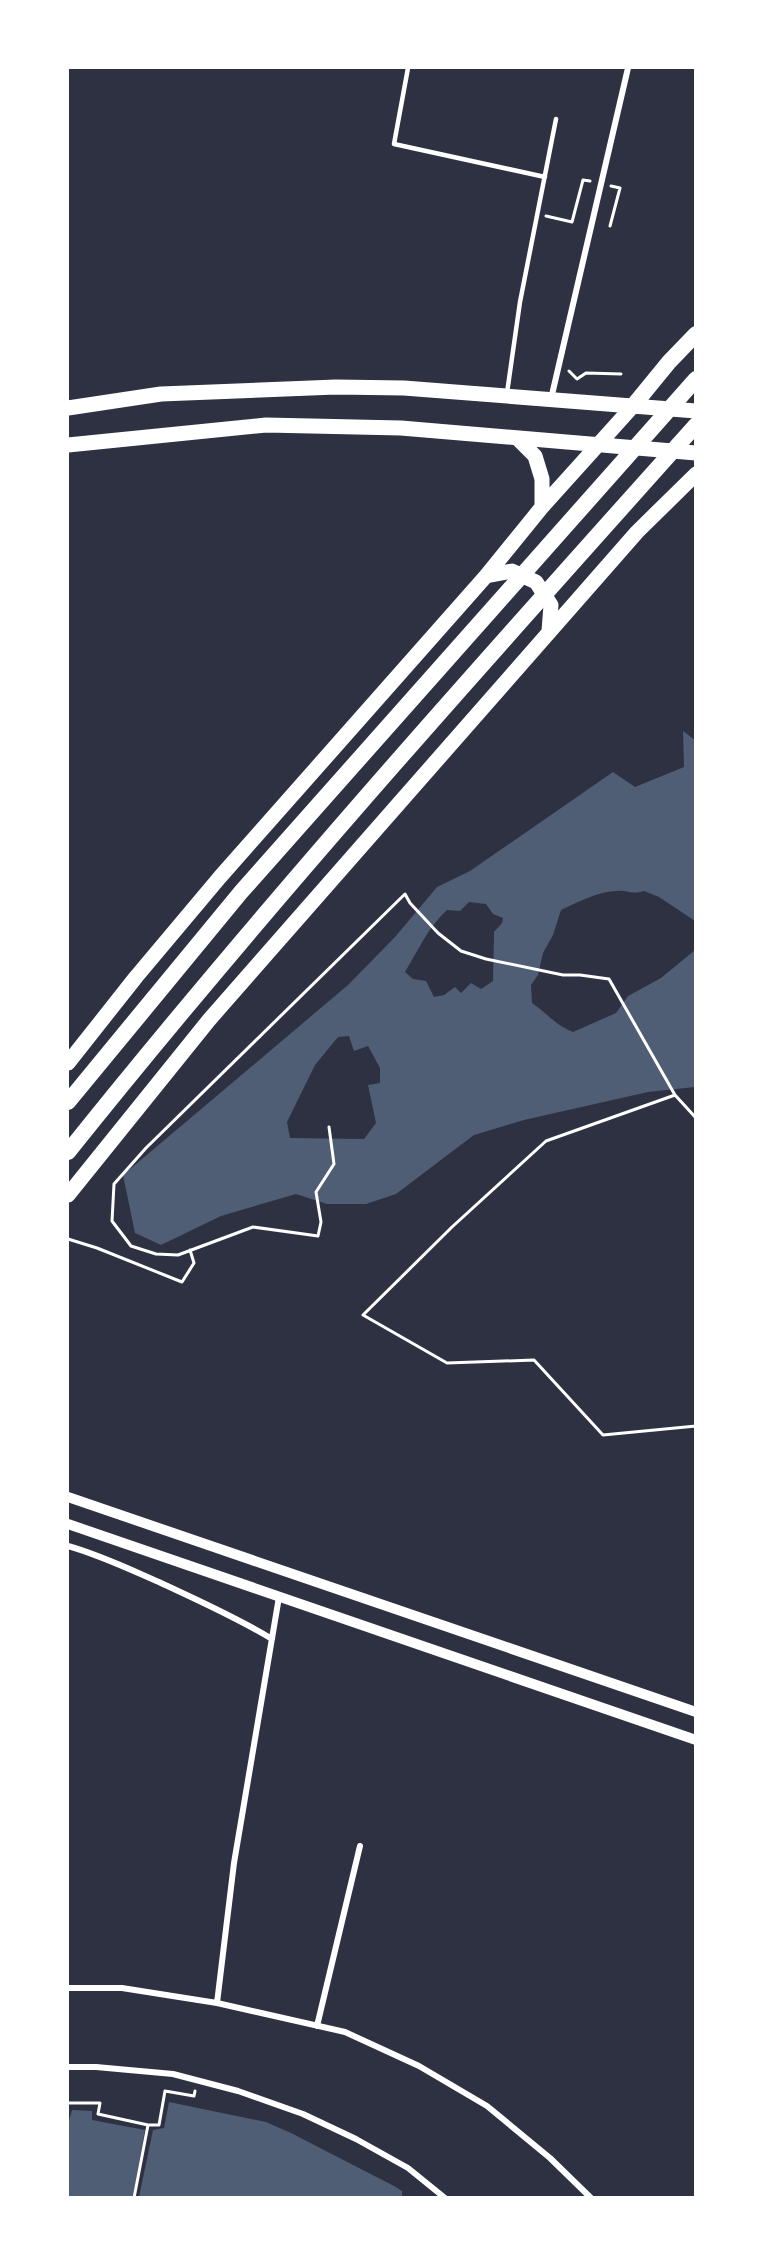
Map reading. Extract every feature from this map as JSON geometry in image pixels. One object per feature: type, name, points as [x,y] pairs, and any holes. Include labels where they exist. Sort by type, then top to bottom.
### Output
[{"type":"highway","points":[[633,406],[669,362],[696,334]]},
{"type":"highway","points":[[68,1102],[241,892],[696,379]]},
{"type":"highway","points":[[68,1152],[214,973],[310,860],[696,425]]},
{"type":"main road","points":[[68,408],[161,394],[256,389],[404,388],[696,411]]},
{"type":"main road","points":[[68,1063],[220,877],[486,576],[597,444],[633,406]]},
{"type":"main road","points":[[68,445],[266,425],[401,428],[696,453]]},
{"type":"main road","points":[[518,439],[535,456],[542,478],[542,507]]},
{"type":"main road","points":[[68,1195],[209,1020],[637,532],[696,474]]},
{"type":"main road","points":[[486,576],[512,571],[536,582],[551,605],[549,631]]},
{"type":"street","points":[[551,399],[628,68]]},
{"type":"street","points":[[68,1497],[696,1712]]},
{"type":"street","points":[[68,1524],[696,1740]]},
{"type":"street","points":[[68,1546],[94,1553],[182,1593],[250,1625],[272,1639]]},
{"type":"street","points":[[217,2003],[234,1863],[279,1597]]},
{"type":"street","points":[[317,2026],[360,1846]]},
{"type":"street","points":[[68,1988],[122,1988],[217,2003],[345,2032],[408,2061],[487,2106],[550,2158],[591,2198]]},
{"type":"street","points":[[68,2067],[96,2067],[173,2074],[238,2091],[303,2114],[356,2139],[408,2168],[444,2198]]},
{"type":"lane","points":[[408,68],[394,144],[545,177]]},
{"type":"lane","points":[[506,396],[520,302],[556,119]]},
{"type":"path","points":[[538,214],[572,222],[574,217]]},
{"type":"path","points":[[568,371],[577,379],[586,373],[621,374]]},
{"type":"path","points":[[329,1127],[334,1164],[315,1192],[321,1222],[318,1236],[253,1227],[178,1255],[156,1254],[131,1246],[112,1221],[114,1184],[195,1100],[405,894],[410,903],[438,933],[461,951],[486,959],[563,975],[609,978],[675,1095],[696,1118]]},
{"type":"path","points":[[675,1095],[546,1142],[453,1227],[363,1315],[447,1363],[534,1360],[603,1435],[696,1426]]},
{"type":"path","points":[[68,1239],[97,1248],[182,1282],[194,1263],[190,1250]]},
{"type":"path","points":[[68,2103],[100,2103],[98,2114],[148,2125],[159,2125],[165,2091],[194,2096],[198,2081]]},
{"type":"path","points":[[134,2198],[148,2125]]},
{"type":"water","points":[[683,731],[695,740],[695,921],[659,897],[644,891],[609,892],[588,898],[561,910],[553,935],[543,953],[538,975],[531,985],[532,1003],[573,1032],[616,1013],[628,996],[661,978],[695,950],[695,1087],[648,1092],[524,1120],[474,1135],[396,1194],[366,1204],[327,1204],[296,1194],[221,1216],[161,1245],[135,1233],[123,1175],[348,985],[395,937],[437,887],[470,871],[613,772],[635,787],[684,767]],"holes":[[[469,902],[486,904],[493,914],[503,918],[502,923],[494,932],[493,981],[481,989],[471,983],[461,993],[455,987],[444,995],[434,997],[426,981],[413,979],[405,972],[440,917],[447,910],[460,911]],[[349,1036],[354,1051],[368,1046],[380,1068],[380,1083],[368,1085],[376,1123],[364,1139],[290,1138],[287,1122],[315,1065],[338,1037]]]},
{"type":"water","points":[[169,2102],[266,2122],[394,2186],[402,2191],[402,2197],[139,2197],[153,2130],[164,2128]]},
{"type":"water","points":[[72,2110],[92,2111],[92,2120],[145,2130],[133,2197],[68,2197],[68,2124]]}]
